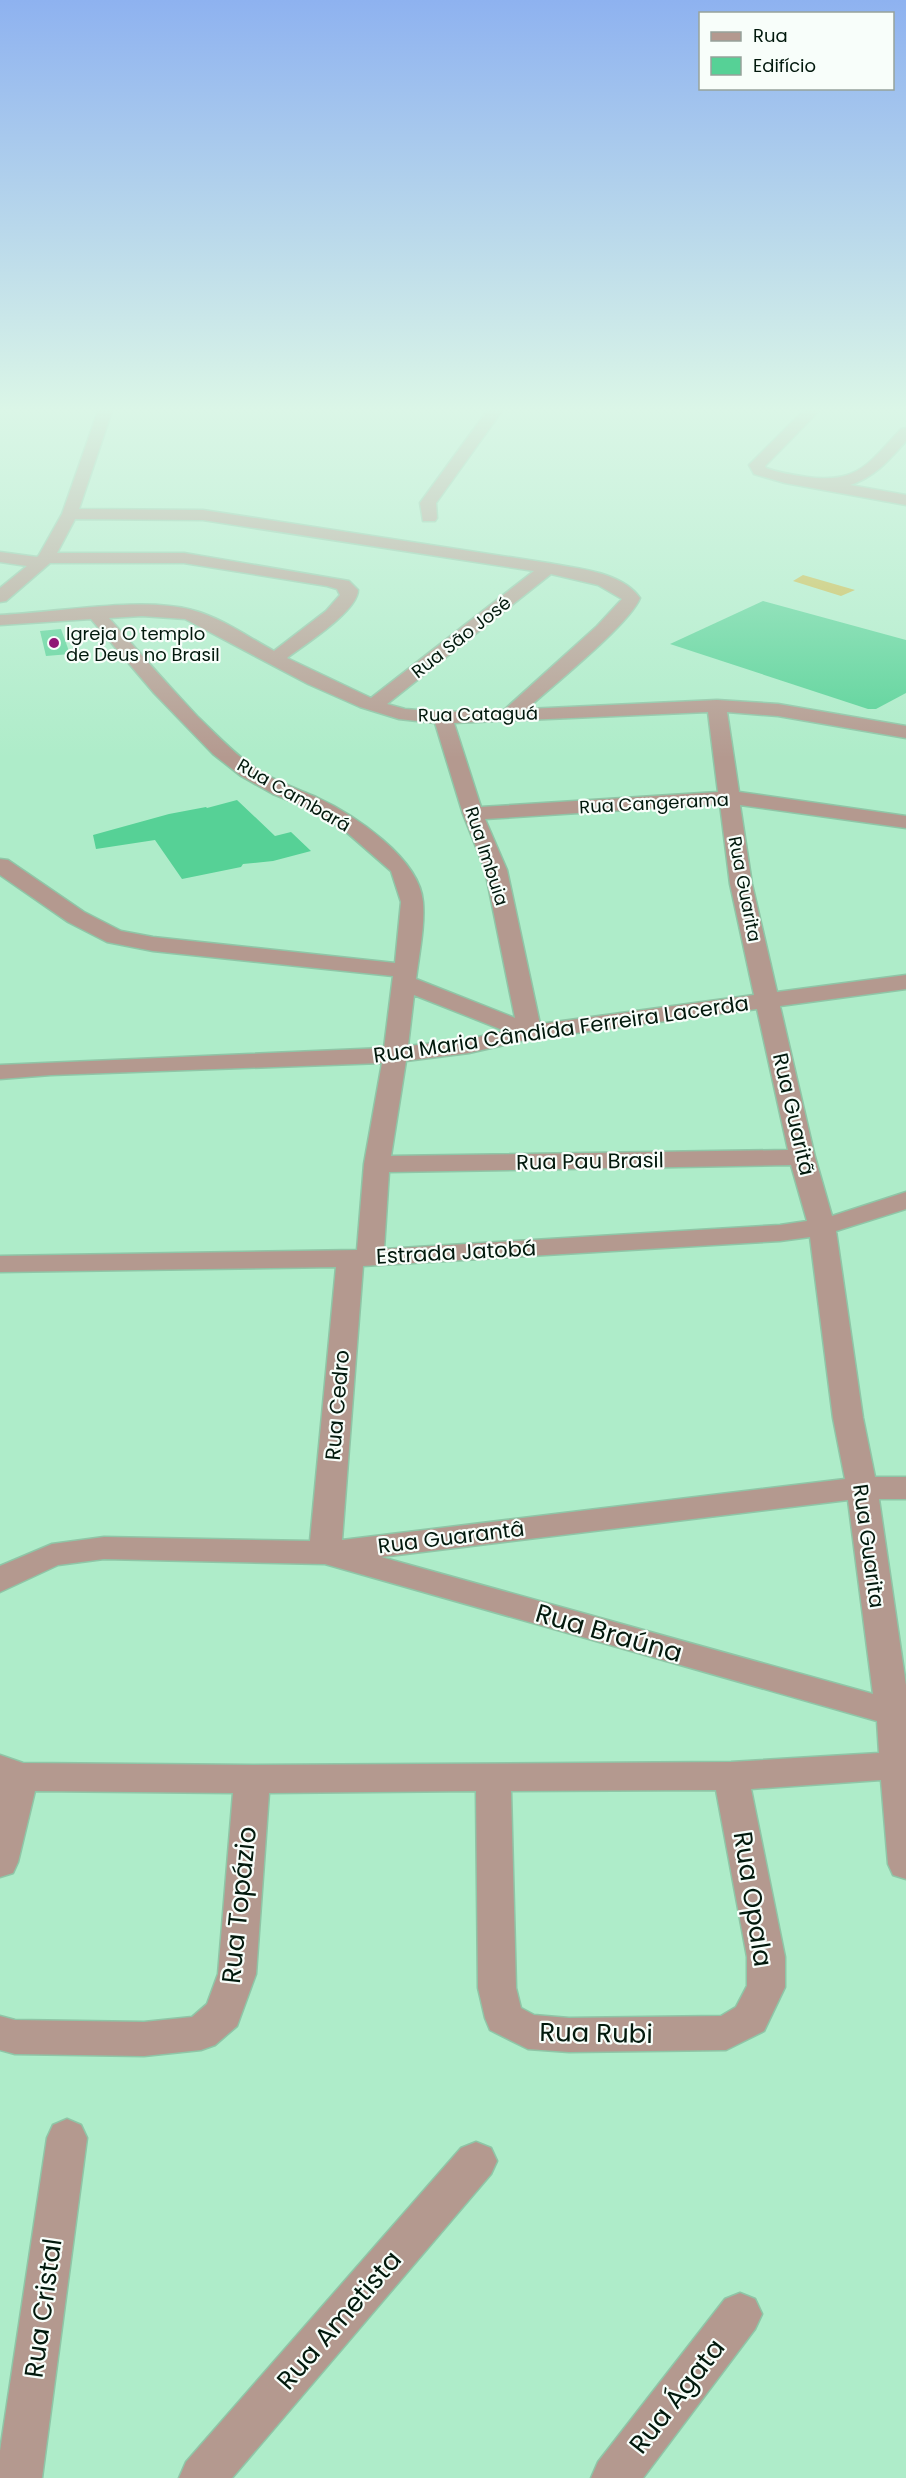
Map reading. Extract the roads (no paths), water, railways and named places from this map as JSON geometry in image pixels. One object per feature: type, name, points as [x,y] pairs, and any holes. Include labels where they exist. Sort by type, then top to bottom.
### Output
[{"type":"street","points":[[0,597],[44,560],[63,527]]},
{"type":"street","points":[[279,527],[548,568],[596,578],[626,592],[631,598],[603,630],[510,714]]},
{"type":"street","points":[[0,558],[44,560],[184,558],[327,581],[343,585],[349,590],[349,596],[332,615],[276,658]]},
{"type":"street","name":"Rua São José","points":[[374,705],[548,568]]},
{"type":"street","name":"Rua Cataguá","points":[[0,620],[167,610],[189,614],[394,713],[443,718],[717,706],[778,710],[906,732]]},
{"type":"street","name":"Rua Cambará","points":[[96,614],[160,689],[220,750],[248,772],[280,790],[331,813],[351,826],[400,868],[409,888],[412,902],[395,1055]]},
{"type":"street","name":"Rua Guarita","points":[[717,706],[741,884],[769,1000]]},
{"type":"street","name":"Rua Imbuia","points":[[443,718],[473,814],[496,870],[530,1032]]},
{"type":"street","name":"Rua Cangerama","points":[[473,814],[729,797],[906,822]]},
{"type":"street","points":[[0,865],[76,917],[115,937],[153,945],[357,964],[403,977],[530,1032]]},
{"type":"street","name":"Rua Maria Cândida Ferreira Lacerda","points":[[0,1072],[51,1068],[395,1055],[469,1046],[530,1032],[906,982]]},
{"type":"street","name":"Rua Guaritã","points":[[769,1000],[802,1157],[822,1228]]},
{"type":"street","name":"Rua Cedro","points":[[325,1553],[360,1258],[395,1055]]},
{"type":"street","name":"Rua Pau Brasil","points":[[377,1164],[802,1157]]},
{"type":"street","name":"Estrada Jatobá","points":[[0,1264],[360,1258],[780,1233],[822,1228],[861,1218],[906,1200]]},
{"type":"street","name":"Rua Guarita","points":[[822,1228],[848,1418],[862,1488],[901,1765],[906,1864]]},
{"type":"street","name":"Rua Guarantâ","points":[[0,1580],[52,1556],[104,1548],[325,1553],[862,1488],[906,1488]]},
{"type":"street","name":"Rua Braúna","points":[[325,1553],[893,1713]]},
{"type":"street","points":[[0,1862],[10,1773],[252,1779],[731,1776],[901,1765]]},
{"type":"street","name":"Rua Rubi","points":[[493,1776],[496,1988],[504,2018],[528,2032],[569,2035],[726,2033],[750,2019]]},
{"type":"street","name":"Rua Opala","points":[[731,1776],[766,1957],[766,1987],[750,2019]]},
{"type":"street","name":"Rua Topázio","points":[[0,2033],[15,2037],[144,2039],[201,2033],[224,2014],[237,1974],[252,1779]]},
{"type":"street","name":"Rua Cristal","points":[[18,2478],[67,2138]]},
{"type":"street","name":"Rua Ametista","points":[[202,2478],[476,2161]]},
{"type":"street","name":"Rua Ágata","points":[[614,2478],[740,2314]]},
{"type":"place","name":"Igreja O templo de Deus no Brasil","points":[[54,643]]}]
